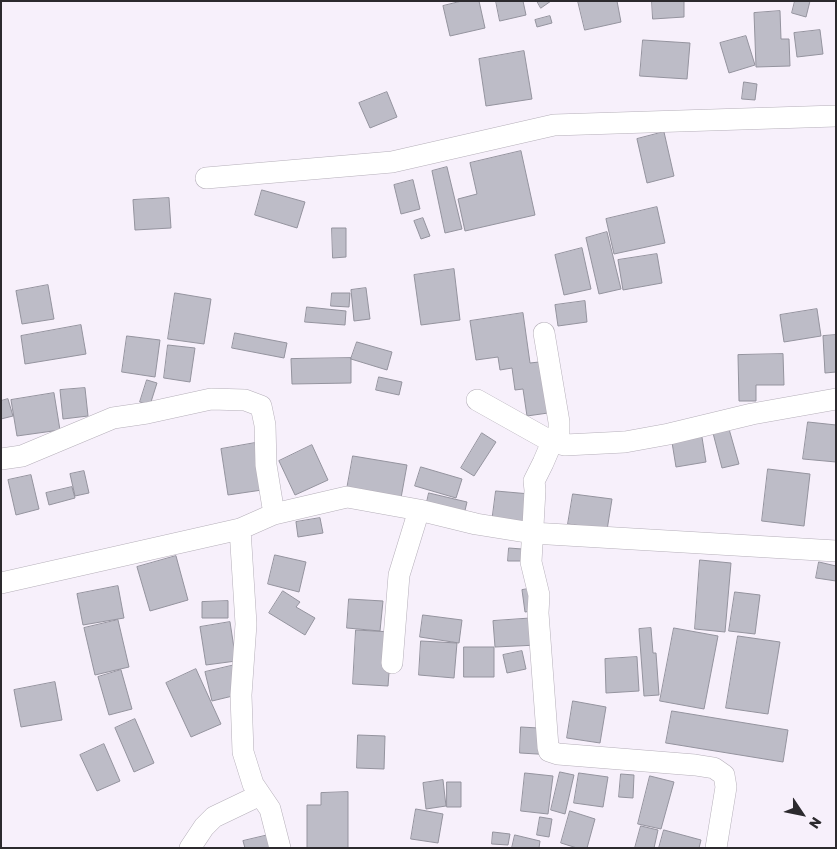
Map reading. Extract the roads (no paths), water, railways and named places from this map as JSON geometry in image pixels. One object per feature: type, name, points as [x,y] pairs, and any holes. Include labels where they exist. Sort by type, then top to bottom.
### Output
[{"type":"street","points":[[206,178],[392,162],[554,125],[836,116]]},
{"type":"street","points":[[544,333],[559,432],[552,442],[534,481],[531,562],[539,595],[538,613],[548,747],[550,751],[558,754],[714,768],[724,775],[726,787],[716,848]]},
{"type":"street","points":[[1,459],[22,456],[113,418],[147,413],[211,399],[245,400],[261,406],[265,425],[266,466],[274,514]]},
{"type":"street","points":[[477,400],[552,442],[564,445],[625,442],[669,434],[752,414],[836,400]]},
{"type":"street","points":[[1,583],[240,529],[274,514],[347,497],[419,510],[476,524],[532,533],[836,551]]},
{"type":"street","points":[[392,663],[399,575],[419,510]]},
{"type":"street","points":[[240,529],[246,624],[241,695],[243,752],[253,784],[270,809],[280,848]]},
{"type":"street","points":[[190,848],[204,827],[214,817],[260,795]]}]
